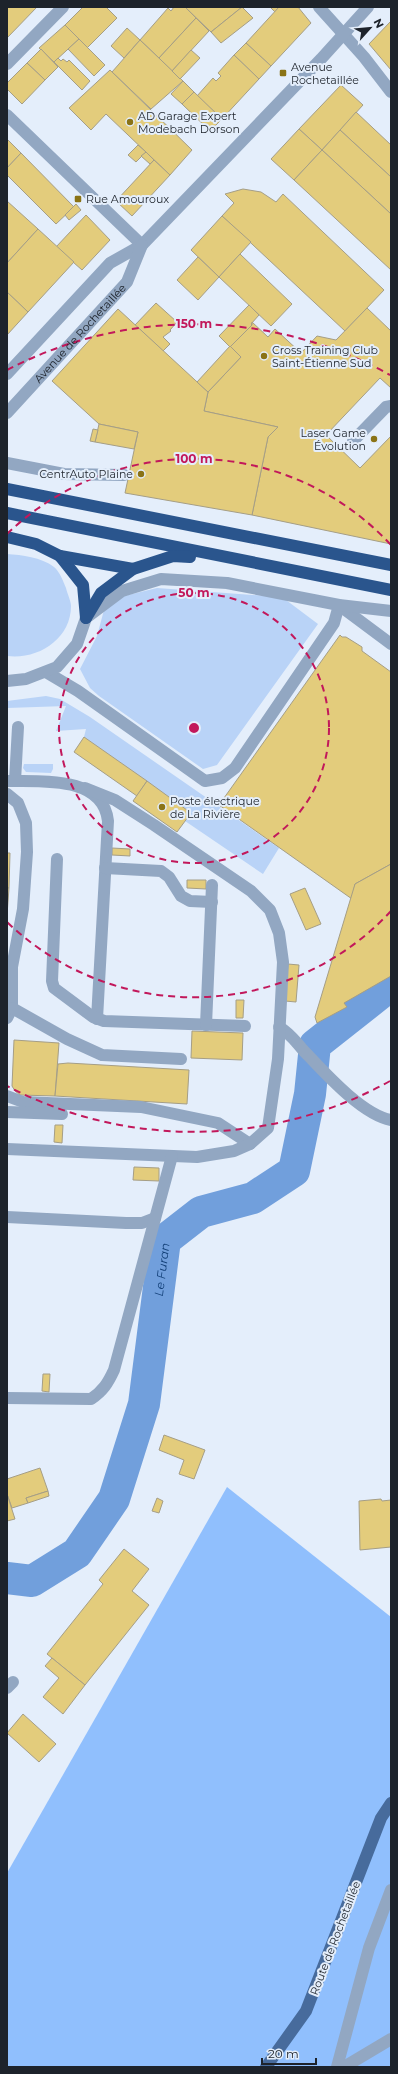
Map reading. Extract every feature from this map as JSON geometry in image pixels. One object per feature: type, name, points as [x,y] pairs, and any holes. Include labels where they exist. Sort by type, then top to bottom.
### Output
[{"type":"highway","points":[[7,489],[391,565]]},
{"type":"highway","points":[[7,513],[391,590]]},
{"type":"highway","points":[[7,537],[36,544],[60,556],[132,569]]},
{"type":"highway","points":[[60,556],[83,585],[86,618]]},
{"type":"highway","points":[[86,618],[101,593],[132,569],[173,556],[236,560]]},
{"type":"main road","name":"Route de Rochetaillée","points":[[266,2067],[306,2011],[381,1818],[391,1803]]},
{"type":"street","points":[[7,64],[63,7]]},
{"type":"street","points":[[318,7],[364,57],[391,92]]},
{"type":"street","name":"Avenue de Rochetaillée","points":[[7,374],[110,263],[142,246],[368,7]]},
{"type":"street","points":[[7,115],[142,246]]},
{"type":"street","name":"Avenue de Rochetaillée","points":[[7,413],[127,282],[142,246]]},
{"type":"street","points":[[353,441],[386,407],[391,406]]},
{"type":"street","points":[[7,463],[64,474],[124,475]]},
{"type":"street","points":[[7,680],[26,679],[57,667],[77,644],[86,618],[122,591],[161,579],[228,583],[339,605],[391,611]]},
{"type":"street","points":[[339,605],[391,644]]},
{"type":"street","points":[[46,672],[78,690],[205,781],[222,778],[235,768],[334,623],[339,605]]},
{"type":"street","points":[[7,1149],[197,1157],[227,1152],[250,1144],[268,1128],[278,1059],[283,962],[279,933],[270,910],[251,891],[154,825],[115,800],[85,788],[71,784],[11,781],[18,727]]},
{"type":"street","points":[[85,788],[105,806],[108,815],[97,1019]]},
{"type":"street","points":[[7,794],[18,803],[26,823],[27,852],[24,909],[12,967],[9,1013],[102,1055],[181,1059]]},
{"type":"street","points":[[57,859],[52,981],[54,988],[93,1017],[104,1021],[245,1026]]},
{"type":"street","points":[[105,868],[161,871],[169,877],[181,896],[190,901],[212,902]]},
{"type":"street","points":[[206,1025],[212,884]]},
{"type":"street","points":[[279,1027],[288,1032],[295,1042],[369,1113],[382,1119],[391,1120]]},
{"type":"street","points":[[7,1096],[23,1102],[141,1107],[218,1123],[250,1144]]},
{"type":"street","points":[[7,1112],[62,1114]]},
{"type":"street","points":[[7,1398],[91,1399],[100,1394],[108,1384],[114,1370],[172,1156]]},
{"type":"street","points":[[7,1217],[126,1223],[142,1223],[156,1218]]},
{"type":"street","points":[[337,2067],[369,1948],[387,1912],[391,1890]]},
{"type":"street","points":[[344,2067],[391,2039]]},
{"type":"shaded area","points":[[7,554],[37,559],[54,567],[58,571],[66,588],[71,606],[70,618],[59,637],[51,645],[30,655],[7,656]]},
{"type":"shaded area","points":[[157,588],[282,597],[318,624],[217,765],[203,769],[99,696],[90,688],[80,669],[97,636],[104,610],[124,596]]},
{"type":"shaded area","points":[[46,696],[60,699],[90,717],[279,848],[263,874],[185,821],[191,813],[84,737],[86,729],[56,731],[66,706],[7,708],[7,701]]},
{"type":"shaded area","points":[[24,764],[53,764],[53,769],[51,773],[26,772],[23,768]]},
{"type":"shaded area","points":[[227,1487],[391,1617],[391,2067],[7,2067],[7,1873]]},
{"type":"building","points":[[7,7],[37,7],[7,38]]},
{"type":"building","points":[[83,7],[106,7],[117,18],[87,48],[65,25]]},
{"type":"building","points":[[174,7],[185,7],[196,18],[159,58],[140,40],[168,8],[171,11]]},
{"type":"building","points":[[185,7],[242,7],[211,32]]},
{"type":"building","points":[[242,7],[253,18],[221,43],[211,32]]},
{"type":"building","points":[[270,7],[279,7],[275,12]]},
{"type":"building","points":[[279,7],[298,7],[311,23],[271,66],[246,43]]},
{"type":"building","points":[[196,18],[209,31],[172,71],[159,58]]},
{"type":"building","points":[[391,21],[391,70],[369,44]]},
{"type":"building","points":[[65,25],[79,39],[54,62],[39,48]]},
{"type":"building","points":[[127,28],[140,40],[124,58],[111,46]]},
{"type":"building","points":[[79,39],[105,65],[94,76],[68,49]]},
{"type":"building","points":[[140,40],[183,81],[151,109],[112,72]]},
{"type":"building","points":[[246,43],[271,66],[259,79],[234,55]]},
{"type":"building","points":[[41,49],[58,67],[45,80],[27,63]]},
{"type":"building","points":[[191,50],[200,58],[180,79],[172,71]]},
{"type":"building","points":[[234,55],[259,79],[222,119],[197,96],[213,78],[216,81],[221,76],[218,73]]},
{"type":"building","points":[[58,58],[61,61],[63,59],[67,62],[69,60],[90,81],[82,90],[54,62]]},
{"type":"building","points":[[27,63],[45,80],[22,104],[7,89],[7,83]]},
{"type":"building","points":[[110,70],[192,150],[170,175],[106,114],[91,130],[69,108]]},
{"type":"building","points":[[183,81],[194,92],[182,104],[171,94]]},
{"type":"building","points":[[341,85],[363,105],[322,150],[299,129]]},
{"type":"building","points":[[194,92],[222,119],[210,131],[182,104]]},
{"type":"building","points":[[356,112],[391,145],[391,177],[340,130]]},
{"type":"building","points":[[299,129],[322,150],[294,180],[271,159]]},
{"type":"building","points":[[340,130],[391,177],[391,214],[322,150]]},
{"type":"building","points":[[8,140],[21,153],[7,168],[7,141]]},
{"type":"building","points":[[138,145],[146,152],[136,162],[128,155]]},
{"type":"building","points":[[322,150],[391,214],[391,270],[294,180]]},
{"type":"building","points":[[146,152],[154,160],[150,164],[141,156]]},
{"type":"building","points":[[21,153],[74,207],[56,224],[7,175],[7,168]]},
{"type":"building","points":[[154,160],[170,175],[132,216],[116,201]]},
{"type":"building","points":[[243,189],[261,192],[276,202],[283,194],[384,290],[345,331],[222,216],[234,203],[225,194]]},
{"type":"building","points":[[7,201],[38,229],[7,263]]},
{"type":"building","points":[[76,204],[81,210],[69,220],[65,215]]},
{"type":"building","points":[[86,215],[110,240],[82,270],[56,247]]},
{"type":"building","points":[[222,216],[251,242],[219,277],[191,250]]},
{"type":"building","points":[[38,229],[74,262],[28,312],[7,292],[7,263]]},
{"type":"building","points":[[240,254],[292,304],[271,326],[219,277]]},
{"type":"building","points":[[198,257],[219,277],[198,300],[177,280]]},
{"type":"building","points":[[7,292],[28,312],[7,335]]},
{"type":"building","points":[[156,303],[177,322],[170,330],[171,331],[163,337],[170,344],[163,351],[135,325]]},
{"type":"building","points":[[249,305],[259,315],[251,324],[252,325],[230,347],[219,336]]},
{"type":"building","points":[[367,308],[391,331],[391,388],[380,378],[326,435],[360,468],[391,436],[391,544],[252,515],[268,437],[278,427],[204,411],[208,392],[241,357],[230,347],[252,325],[252,322],[268,337],[275,329],[301,353],[317,336],[336,340]]},
{"type":"building","points":[[118,309],[208,392],[204,411],[278,427],[268,437],[252,515],[125,493],[138,432],[99,424],[52,381]]},
{"type":"building","points":[[230,346],[241,357],[208,392],[197,382]]},
{"type":"building","points":[[99,424],[138,432],[134,449],[95,442]]},
{"type":"building","points":[[93,429],[98,430],[95,442],[90,441]]},
{"type":"building","points":[[340,635],[362,647],[362,651],[391,672],[391,864],[355,884],[352,899],[219,805]]},
{"type":"building","points":[[84,737],[147,781],[137,796],[74,752]]},
{"type":"building","name":"Poste électrique de La Rivière","points":[[147,781],[191,813],[177,832],[133,801]]},
{"type":"building","points":[[112,848],[130,849],[130,856],[112,855]]},
{"type":"building","points":[[7,853],[10,853],[9,888],[7,888]]},
{"type":"building","points":[[391,864],[391,976],[344,1003],[347,1007],[317,1023],[315,1017],[355,884]]},
{"type":"building","points":[[187,880],[206,880],[206,889],[187,888]]},
{"type":"building","points":[[7,888],[9,888],[7,915]]},
{"type":"building","points":[[305,888],[321,924],[306,930],[290,894]]},
{"type":"building","points":[[288,964],[299,965],[296,1002],[285,1001]]},
{"type":"building","points":[[236,1000],[244,1000],[243,1018],[236,1018]]},
{"type":"building","points":[[192,1031],[243,1033],[242,1060],[191,1058]]},
{"type":"building","points":[[14,1040],[59,1043],[55,1096],[20,1095],[15,1091],[12,1086]]},
{"type":"building","points":[[68,1063],[189,1070],[187,1104],[55,1096],[58,1064]]},
{"type":"building","points":[[55,1125],[63,1125],[62,1143],[54,1142]]},
{"type":"building","points":[[134,1167],[159,1168],[159,1181],[133,1180]]},
{"type":"building","points":[[43,1374],[50,1374],[49,1392],[42,1391]]},
{"type":"building","points":[[164,1435],[205,1450],[194,1479],[179,1474],[184,1460],[159,1450]]},
{"type":"building","points":[[40,1468],[48,1491],[26,1498],[28,1503],[12,1508],[7,1494],[7,1479]]},
{"type":"building","points":[[48,1491],[49,1496],[28,1503],[26,1498]]},
{"type":"building","points":[[7,1494],[15,1519],[7,1521]]},
{"type":"building","points":[[157,1498],[163,1501],[159,1513],[152,1511]]},
{"type":"building","points":[[381,1499],[382,1501],[391,1500],[391,1547],[360,1550],[359,1501]]},
{"type":"building","points":[[124,1549],[149,1569],[132,1591],[149,1605],[85,1685],[47,1654],[103,1584],[99,1580]]},
{"type":"building","points":[[52,1658],[85,1685],[63,1714],[43,1697],[59,1678],[45,1666]]},
{"type":"building","points":[[23,1714],[56,1744],[39,1762],[7,1733]]},
{"type":"waterway","name":"Le Furan","points":[[7,1578],[32,1581],[77,1553],[114,1499],[144,1404],[165,1240],[201,1212],[253,1198],[294,1171],[310,1094],[315,1045],[391,985]]},
{"type":"place","name":"Avenue Rochetaillée","points":[[283,73]]},
{"type":"place","name":"AD Garage Expert Modebach Dorson","points":[[130,122]]},
{"type":"place","name":"Rue Amouroux","points":[[78,199]]},
{"type":"place","name":"Cross Training Club Saint-Étienne Sud","points":[[264,356]]},
{"type":"place","name":"Laser Game Évolution","points":[[374,439]]},
{"type":"place","name":"CentrAuto Plaine","points":[[141,474]]},
{"type":"place","name":"Poste électrique de La Rivière","points":[[162,807]]}]
